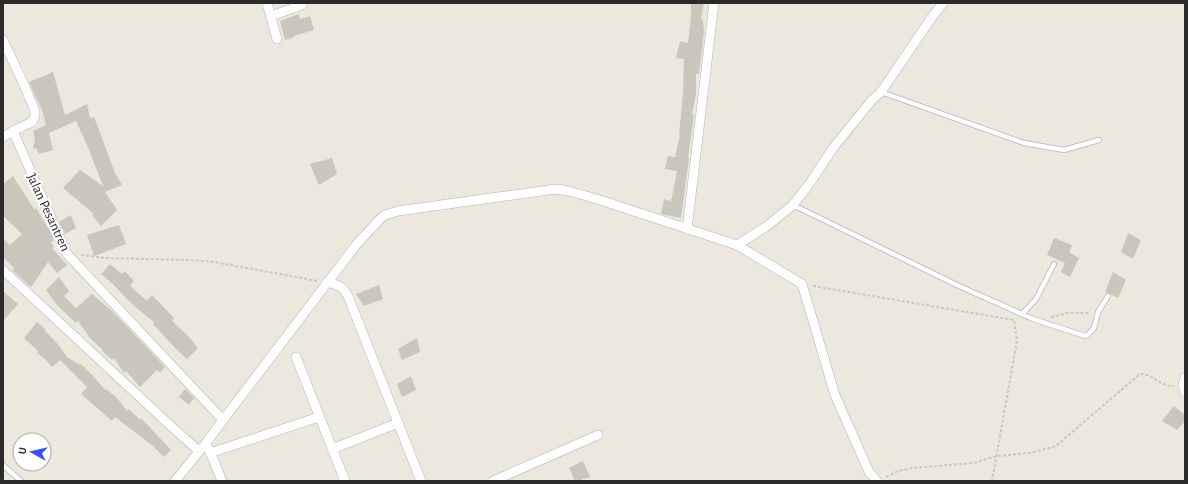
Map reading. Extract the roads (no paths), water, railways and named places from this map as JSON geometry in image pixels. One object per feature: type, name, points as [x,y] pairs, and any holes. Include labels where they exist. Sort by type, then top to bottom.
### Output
[{"type":"street","points":[[267,3],[277,39]]},
{"type":"street","points":[[687,229],[714,3]]},
{"type":"street","points":[[737,245],[767,226],[793,205],[810,183],[833,148],[872,100],[881,92],[943,3]]},
{"type":"street","points":[[271,16],[302,5]]},
{"type":"street","points":[[3,40],[35,111],[35,116],[32,122],[3,136]]},
{"type":"street","name":"Jalan Pesantren","points":[[13,131],[67,254],[223,420]]},
{"type":"street","points":[[175,481],[206,443],[356,245],[385,215],[409,209],[474,202],[556,189],[569,191],[600,200],[737,245],[802,284],[835,395],[869,472],[880,479]]},
{"type":"street","points":[[3,270],[199,451]]},
{"type":"street","points":[[327,282],[340,286],[344,289],[348,296],[421,481]]},
{"type":"street","points":[[296,357],[345,481]]},
{"type":"street","points":[[210,453],[319,417]]},
{"type":"street","points":[[332,450],[398,423]]},
{"type":"street","points":[[493,481],[598,435]]},
{"type":"street","points":[[206,443],[222,481]]},
{"type":"lane","points":[[881,92],[1024,143],[1064,150],[1099,140]]},
{"type":"lane","points":[[793,205],[959,286],[1033,319],[1085,336],[1088,335],[1094,328],[1098,312],[1108,296]]},
{"type":"lane","points":[[1022,314],[1036,299],[1054,264]]},
{"type":"lane","points":[[3,465],[21,481]]}]
